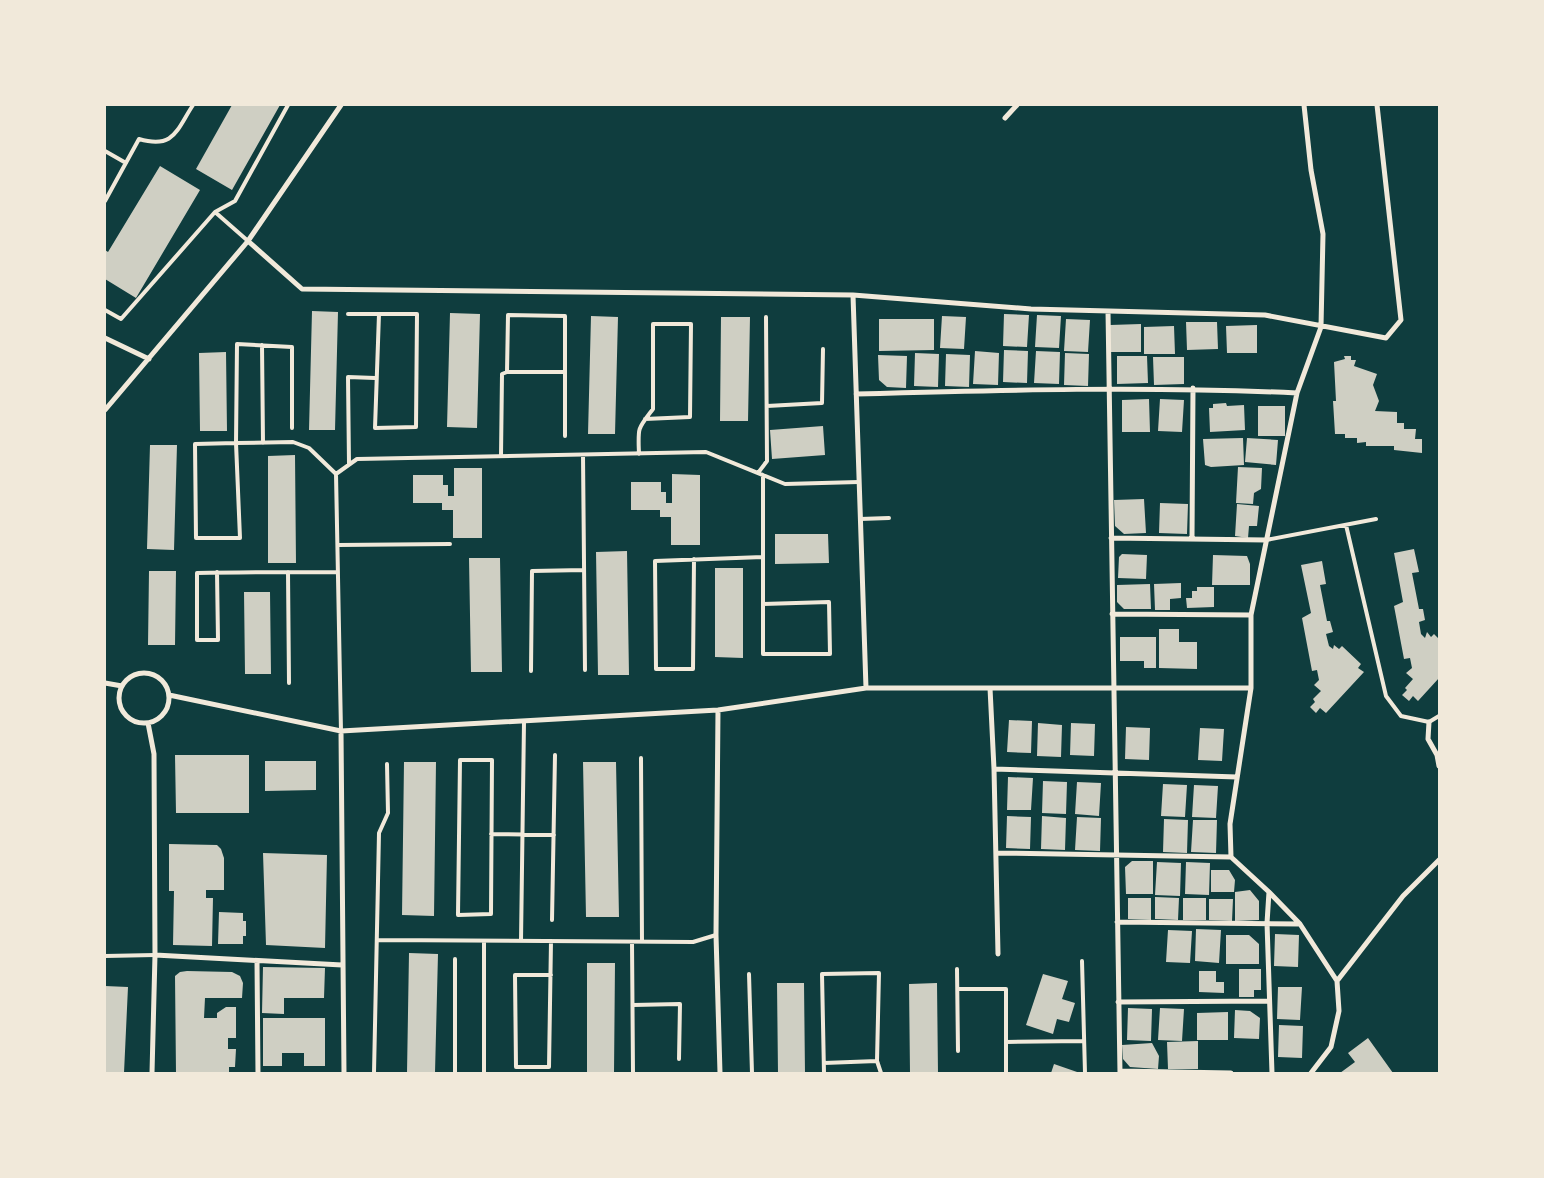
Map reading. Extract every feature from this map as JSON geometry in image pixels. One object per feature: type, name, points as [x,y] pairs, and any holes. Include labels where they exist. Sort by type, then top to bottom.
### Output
[{"type":"street","points":[[105,410],[248,241],[342,105]]},
{"type":"street","points":[[1005,118],[1017,105]]},
{"type":"street","points":[[1231,858],[1230,824],[1251,688],[1251,616],[1297,393],[1321,327],[1323,234],[1311,170],[1304,105]]},
{"type":"street","points":[[248,241],[302,289],[853,295],[1031,309],[1265,316],[1386,338],[1400,320],[1377,105]]},
{"type":"street","points":[[853,295],[866,688]]},
{"type":"street","points":[[1108,311],[1120,1072],[1231,1073]]},
{"type":"street","points":[[105,338],[148,359]]},
{"type":"street","points":[[856,394],[1109,388],[1193,388],[1297,393]]},
{"type":"street","points":[[1192,538],[1193,388]]},
{"type":"street","points":[[1111,538],[1266,540]]},
{"type":"street","points":[[1112,614],[1251,616]]},
{"type":"street","points":[[138,673],[148,673],[162,681],[170,695],[169,705],[157,720],[139,723],[124,713],[119,695],[122,686],[128,678],[138,673]]},
{"type":"street","points":[[105,683],[122,686]]},
{"type":"street","points":[[170,695],[341,731],[718,710],[866,688],[1251,688]]},
{"type":"street","points":[[990,688],[994,769],[998,954]]},
{"type":"street","points":[[718,710],[716,935],[720,1070]]},
{"type":"street","points":[[1429,722],[1428,739],[1437,756],[1439,766]]},
{"type":"street","points":[[148,723],[154,754],[155,955],[152,1073]]},
{"type":"street","points":[[341,731],[344,1073]]},
{"type":"street","points":[[994,769],[1237,777]]},
{"type":"street","points":[[996,853],[1231,858],[1269,892],[1300,924],[1337,981],[1338,1011],[1331,1047],[1311,1073]]},
{"type":"street","points":[[1337,981],[1403,896],[1439,860]]},
{"type":"street","points":[[1269,892],[1267,923],[1272,1073]]},
{"type":"street","points":[[1117,922],[1300,924]]},
{"type":"street","points":[[155,955],[342,965]]},
{"type":"street","points":[[257,961],[258,1073]]},
{"type":"street","points":[[1118,1002],[1269,1001]]},
{"type":"lane","points":[[105,200],[139,140],[156,144],[170,139],[193,105]]},
{"type":"lane","points":[[105,310],[121,319],[215,212],[235,201],[288,105]]},
{"type":"lane","points":[[105,151],[126,163]]},
{"type":"lane","points":[[215,212],[248,241]]},
{"type":"lane","points":[[348,314],[379,314],[417,314],[416,427],[375,428],[375,378],[379,314]]},
{"type":"lane","points":[[507,372],[508,315],[565,316],[565,436]]},
{"type":"lane","points":[[758,473],[767,460],[766,318]]},
{"type":"lane","points":[[639,454],[638,428],[645,419],[653,409],[653,324],[691,324],[690,417],[645,419]]},
{"type":"lane","points":[[292,428],[292,347],[237,344],[236,443],[240,538],[196,538],[195,444],[236,443],[262,443],[293,442],[309,448],[336,474],[341,731]]},
{"type":"lane","points":[[262,345],[262,443]]},
{"type":"lane","points":[[767,406],[822,403],[823,349]]},
{"type":"lane","points":[[501,456],[502,374],[507,372],[565,372]]},
{"type":"lane","points":[[349,464],[348,377],[375,378]]},
{"type":"lane","points":[[336,474],[357,458],[706,452],[785,484],[859,482]]},
{"type":"lane","points":[[583,455],[584,670]]},
{"type":"lane","points":[[763,475],[762,654],[830,654],[829,602],[763,604]]},
{"type":"lane","points":[[860,519],[889,518]]},
{"type":"lane","points":[[1266,540],[1376,519]]},
{"type":"lane","points":[[1346,525],[1386,696],[1401,716],[1429,722],[1439,716]]},
{"type":"lane","points":[[338,545],[450,544]]},
{"type":"lane","points":[[694,559],[693,669],[656,669],[655,560],[763,557]]},
{"type":"lane","points":[[531,672],[532,571],[584,570]]},
{"type":"lane","points":[[217,572],[218,640],[198,640],[197,573],[217,572],[338,572]]},
{"type":"lane","points":[[288,572],[290,683]]},
{"type":"lane","points":[[521,941],[524,722]]},
{"type":"lane","points":[[552,920],[555,755]]},
{"type":"lane","points":[[641,758],[642,942]]},
{"type":"lane","points":[[460,760],[492,760],[491,834],[491,914],[458,915],[460,760]]},
{"type":"lane","points":[[374,1073],[379,833],[388,813],[387,764]]},
{"type":"lane","points":[[491,834],[554,835]]},
{"type":"lane","points":[[377,940],[692,942],[716,935]]},
{"type":"lane","points":[[484,941],[484,1073]]},
{"type":"lane","points":[[551,941],[551,975],[549,1067],[516,1067],[515,975],[551,975]]},
{"type":"lane","points":[[632,942],[633,1073]]},
{"type":"lane","points":[[105,956],[155,955]]},
{"type":"lane","points":[[455,960],[455,1073]]},
{"type":"lane","points":[[1082,961],[1085,1073]]},
{"type":"lane","points":[[957,968],[958,1051]]},
{"type":"lane","points":[[824,1073],[822,974],[879,973],[877,1061],[881,1073]]},
{"type":"lane","points":[[749,974],[752,1073]]},
{"type":"lane","points":[[958,989],[1006,989],[1006,1073]]},
{"type":"lane","points":[[633,1005],[680,1004],[679,1059]]},
{"type":"lane","points":[[1006,1042],[1084,1041]]},
{"type":"lane","points":[[824,1063],[877,1061]]},
{"type":"building","points":[[232,105],[280,105],[232,190],[196,169]]},
{"type":"building","points":[[160,166],[200,190],[136,298],[105,279],[105,250],[108,252]]},
{"type":"building","points":[[312,311],[338,312],[335,430],[309,430]]},
{"type":"building","points":[[450,313],[480,314],[477,428],[447,427]]},
{"type":"building","points":[[1004,314],[1029,315],[1027,347],[1003,346]]},
{"type":"building","points":[[1037,315],[1061,316],[1059,348],[1035,347]]},
{"type":"building","points":[[591,316],[618,317],[615,434],[588,434]]},
{"type":"building","points":[[942,316],[966,317],[964,349],[940,348]]},
{"type":"building","points":[[721,317],[750,317],[748,421],[720,421]]},
{"type":"building","points":[[879,319],[934,319],[934,350],[879,351]]},
{"type":"building","points":[[1066,319],[1090,320],[1088,352],[1064,351]]},
{"type":"building","points":[[1186,322],[1217,322],[1218,349],[1187,350]]},
{"type":"building","points":[[1141,324],[1141,352],[1110,352],[1110,325]]},
{"type":"building","points":[[1257,325],[1257,353],[1227,353],[1226,326]]},
{"type":"building","points":[[1174,326],[1175,354],[1144,354],[1144,327]]},
{"type":"building","points":[[1004,350],[1028,351],[1027,383],[1003,382]]},
{"type":"building","points":[[975,351],[999,353],[998,385],[973,384]]},
{"type":"building","points":[[1036,351],[1060,352],[1059,384],[1034,383]]},
{"type":"building","points":[[226,352],[227,431],[200,431],[199,353]]},
{"type":"building","points":[[915,353],[939,354],[938,387],[914,386]]},
{"type":"building","points":[[1065,353],[1089,354],[1088,386],[1064,385]]},
{"type":"building","points":[[946,354],[970,355],[969,387],[945,386]]},
{"type":"building","points":[[878,355],[907,356],[906,388],[887,387],[879,380]]},
{"type":"building","points":[[1117,356],[1147,356],[1148,383],[1117,384]]},
{"type":"building","points":[[1344,356],[1351,356],[1351,360],[1356,360],[1354,366],[1377,374],[1373,385],[1379,401],[1375,411],[1397,412],[1397,423],[1404,423],[1404,429],[1416,429],[1415,439],[1422,439],[1422,453],[1394,450],[1394,446],[1366,446],[1366,442],[1357,443],[1357,438],[1345,438],[1345,434],[1335,434],[1333,401],[1336,401],[1334,362],[1345,359]]},
{"type":"building","points":[[1153,357],[1184,357],[1184,384],[1154,385]]},
{"type":"building","points":[[1149,399],[1150,432],[1122,432],[1122,400]]},
{"type":"building","points":[[1160,399],[1184,400],[1182,432],[1158,431]]},
{"type":"building","points":[[1226,403],[1227,406],[1244,405],[1245,430],[1210,432],[1209,408],[1213,408],[1213,404]]},
{"type":"building","points":[[1258,406],[1285,406],[1285,436],[1258,436]]},
{"type":"building","points":[[823,426],[825,455],[772,459],[770,430]]},
{"type":"building","points":[[1243,438],[1244,465],[1211,467],[1205,465],[1203,439]]},
{"type":"building","points":[[1247,438],[1278,440],[1276,465],[1245,462]]},
{"type":"building","points":[[150,445],[177,445],[174,550],[147,549]]},
{"type":"building","points":[[295,455],[296,563],[268,563],[268,456]]},
{"type":"building","points":[[1238,467],[1262,468],[1261,489],[1254,493],[1253,504],[1236,503]]},
{"type":"building","points":[[454,468],[482,468],[482,538],[453,538],[453,510],[442,510],[442,503],[413,503],[413,475],[443,475],[443,485],[448,485],[448,496],[454,496]]},
{"type":"building","points":[[672,474],[700,475],[700,545],[671,545],[671,517],[660,517],[660,510],[631,510],[631,482],[661,482],[661,492],[666,492],[666,503],[672,503]]},
{"type":"building","points":[[1144,499],[1146,533],[1124,534],[1115,526],[1114,500]]},
{"type":"building","points":[[1160,503],[1188,504],[1187,534],[1159,533]]},
{"type":"building","points":[[1237,504],[1259,506],[1257,526],[1249,526],[1248,538],[1235,536]]},
{"type":"building","points":[[775,534],[828,534],[829,563],[775,564]]},
{"type":"building","points":[[1414,549],[1419,572],[1412,573],[1419,609],[1423,609],[1425,620],[1419,622],[1421,634],[1425,638],[1427,632],[1431,637],[1434,634],[1439,639],[1439,678],[1418,701],[1413,696],[1409,701],[1402,695],[1413,679],[1406,673],[1412,668],[1410,658],[1404,659],[1394,606],[1403,602],[1394,553]]},
{"type":"building","points":[[627,551],[629,675],[598,675],[596,552]]},
{"type":"building","points":[[1122,554],[1147,555],[1146,579],[1118,578],[1119,557]]},
{"type":"building","points":[[1213,555],[1247,556],[1250,564],[1250,585],[1212,585]]},
{"type":"building","points":[[469,558],[500,558],[502,672],[471,672]]},
{"type":"building","points":[[1322,561],[1326,584],[1320,585],[1327,621],[1330,621],[1333,632],[1326,634],[1329,646],[1333,649],[1334,645],[1339,649],[1342,646],[1361,664],[1358,668],[1364,672],[1326,713],[1320,708],[1316,713],[1310,707],[1315,702],[1313,699],[1321,691],[1314,685],[1319,680],[1317,670],[1312,671],[1302,618],[1311,613],[1301,565]]},
{"type":"building","points":[[715,568],[743,568],[743,658],[715,657]]},
{"type":"building","points":[[149,571],[176,571],[175,645],[148,645]]},
{"type":"building","points":[[1181,583],[1181,598],[1170,599],[1170,610],[1155,610],[1154,584]]},
{"type":"building","points":[[1150,584],[1151,609],[1124,609],[1117,602],[1117,585]]},
{"type":"building","points":[[1197,587],[1214,587],[1214,607],[1187,608],[1186,598],[1192,598],[1192,591],[1197,591]]},
{"type":"building","points":[[244,592],[270,592],[271,674],[245,674]]},
{"type":"building","points":[[1159,629],[1179,629],[1179,642],[1197,642],[1197,669],[1159,668]]},
{"type":"building","points":[[1120,637],[1156,637],[1156,668],[1144,668],[1144,661],[1120,661]]},
{"type":"building","points":[[1009,720],[1032,721],[1031,753],[1007,752]]},
{"type":"building","points":[[1038,723],[1062,725],[1061,757],[1037,756]]},
{"type":"building","points":[[1071,723],[1095,724],[1094,756],[1070,755]]},
{"type":"building","points":[[1126,727],[1150,728],[1149,760],[1125,759]]},
{"type":"building","points":[[1200,728],[1224,729],[1222,761],[1198,760]]},
{"type":"building","points":[[175,755],[249,755],[249,813],[176,813]]},
{"type":"building","points":[[265,761],[316,761],[316,790],[265,791]]},
{"type":"building","points":[[404,762],[436,762],[434,916],[402,915]]},
{"type":"building","points":[[583,762],[616,762],[619,917],[586,917]]},
{"type":"building","points":[[1008,777],[1033,778],[1031,810],[1007,810]]},
{"type":"building","points":[[1043,781],[1067,782],[1066,814],[1042,813]]},
{"type":"building","points":[[1077,782],[1101,783],[1099,816],[1075,814]]},
{"type":"building","points":[[1163,784],[1187,785],[1185,817],[1161,816]]},
{"type":"building","points":[[1194,785],[1218,786],[1216,818],[1192,817]]},
{"type":"building","points":[[1007,816],[1031,817],[1030,849],[1006,848]]},
{"type":"building","points":[[1042,816],[1066,818],[1065,850],[1041,849]]},
{"type":"building","points":[[1077,817],[1101,818],[1100,851],[1075,850]]},
{"type":"building","points":[[1164,819],[1188,820],[1187,853],[1163,852]]},
{"type":"building","points":[[1193,820],[1217,820],[1216,853],[1191,852]]},
{"type":"building","points":[[169,844],[217,845],[221,849],[224,858],[224,890],[206,890],[206,898],[213,898],[212,946],[173,945],[174,891],[169,891]]},
{"type":"building","points":[[263,853],[327,855],[325,948],[266,945]]},
{"type":"building","points":[[1132,861],[1153,861],[1153,894],[1126,894],[1125,867]]},
{"type":"building","points":[[1157,862],[1181,863],[1180,896],[1155,895]]},
{"type":"building","points":[[1186,862],[1210,863],[1209,895],[1185,894]]},
{"type":"building","points":[[1211,870],[1229,870],[1235,880],[1234,892],[1211,892]]},
{"type":"building","points":[[1250,890],[1259,901],[1259,920],[1235,921],[1235,892]]},
{"type":"building","points":[[1155,897],[1179,898],[1178,920],[1155,919]]},
{"type":"building","points":[[1128,898],[1151,898],[1151,920],[1128,919]]},
{"type":"building","points":[[1183,898],[1206,898],[1206,920],[1183,920]]},
{"type":"building","points":[[1209,899],[1233,899],[1232,921],[1209,920]]},
{"type":"building","points":[[219,912],[243,913],[243,921],[246,921],[246,936],[243,936],[243,944],[218,944]]},
{"type":"building","points":[[1196,929],[1221,930],[1219,963],[1195,961]]},
{"type":"building","points":[[1168,930],[1192,931],[1190,963],[1166,962]]},
{"type":"building","points":[[1275,934],[1299,935],[1298,967],[1274,966]]},
{"type":"building","points":[[1226,935],[1249,935],[1259,944],[1259,964],[1226,964]]},
{"type":"building","points":[[409,953],[438,954],[435,1073],[407,1073]]},
{"type":"building","points":[[587,963],[615,963],[614,1073],[587,1073]]},
{"type":"building","points":[[263,967],[325,968],[324,998],[284,998],[284,1014],[262,1013]]},
{"type":"building","points":[[1239,969],[1261,969],[1261,990],[1254,990],[1254,997],[1239,997]]},
{"type":"building","points":[[1199,971],[1216,971],[1216,982],[1224,982],[1224,993],[1199,992]]},
{"type":"building","points":[[180,972],[232,972],[240,976],[243,983],[242,998],[205,998],[204,1018],[217,1018],[217,1013],[226,1007],[236,1007],[236,1038],[228,1038],[228,1049],[236,1049],[235,1067],[229,1067],[229,1073],[176,1073],[175,976]]},
{"type":"building","points":[[1043,974],[1068,981],[1062,999],[1075,1003],[1069,1022],[1057,1019],[1053,1034],[1026,1025]]},
{"type":"building","points":[[777,983],[804,983],[805,1073],[778,1073]]},
{"type":"building","points":[[937,983],[938,1073],[910,1073],[909,984]]},
{"type":"building","points":[[105,986],[128,987],[124,1073],[105,1073]]},
{"type":"building","points":[[1278,987],[1302,987],[1300,1020],[1277,1019]]},
{"type":"building","points":[[1128,1008],[1152,1009],[1151,1041],[1127,1040]]},
{"type":"building","points":[[1160,1008],[1184,1009],[1182,1041],[1158,1040]]},
{"type":"building","points":[[1235,1010],[1250,1011],[1260,1018],[1259,1039],[1234,1038]]},
{"type":"building","points":[[1228,1012],[1228,1040],[1197,1040],[1197,1013]]},
{"type":"building","points":[[263,1018],[325,1018],[325,1066],[304,1066],[304,1053],[282,1053],[282,1066],[263,1066]]},
{"type":"building","points":[[1279,1025],[1303,1026],[1302,1058],[1278,1057]]},
{"type":"building","points":[[1368,1038],[1393,1073],[1340,1073],[1355,1062],[1348,1053]]},
{"type":"building","points":[[1198,1041],[1198,1069],[1168,1069],[1167,1042]]},
{"type":"building","points":[[1152,1043],[1159,1056],[1158,1069],[1130,1067],[1123,1059],[1122,1045]]},
{"type":"building","points":[[1054,1064],[1080,1073],[1051,1073]]}]
